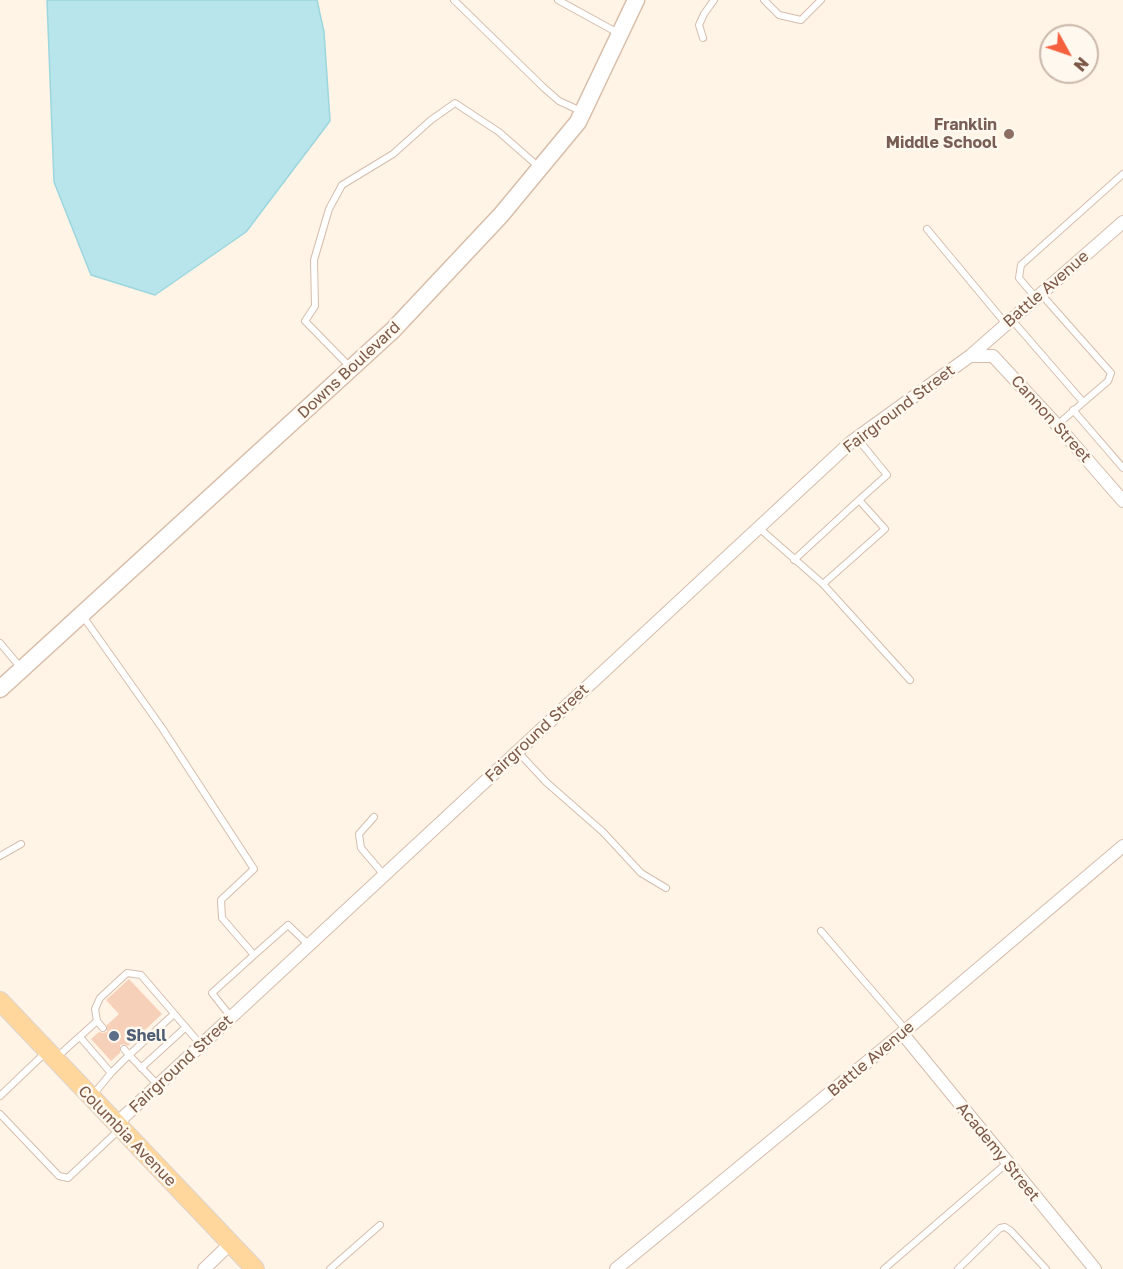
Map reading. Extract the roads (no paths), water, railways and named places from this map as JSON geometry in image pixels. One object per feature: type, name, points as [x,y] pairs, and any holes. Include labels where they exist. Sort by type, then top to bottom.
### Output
[{"type":"main road","name":"Columbia Avenue","points":[[0,1001],[255,1269]]},
{"type":"street","name":"Downs Boulevard","points":[[0,689],[351,369],[400,322],[501,215],[578,122],[636,0]]},
{"type":"street","name":"Battle Avenue","points":[[970,356],[1123,222]]},
{"type":"street","name":"Cannon Street","points":[[970,356],[993,356],[1123,501]]},
{"type":"street","name":"Fairground Street","points":[[118,1126],[158,1085],[856,438],[970,356]]},
{"type":"street","name":"Battle Avenue","points":[[616,1269],[904,1032],[1123,846]]},
{"type":"street","name":"Academy Street","points":[[904,1032],[1007,1163],[1095,1269]]},
{"type":"street","points":[[204,1269],[230,1244]]},
{"type":"lane","points":[[454,0],[543,87],[559,100],[583,112]]},
{"type":"lane","points":[[558,0],[620,35]]},
{"type":"lane","points":[[703,38],[699,25],[714,0]]},
{"type":"lane","points":[[764,0],[779,15],[801,20],[821,0]]},
{"type":"lane","points":[[351,369],[305,321],[315,306],[314,260],[329,209],[342,185],[393,154],[431,120],[455,104],[499,132],[540,168]]},
{"type":"lane","points":[[1057,425],[1108,381],[1111,373],[1019,278],[1021,265],[1123,174]]},
{"type":"lane","points":[[927,229],[1083,402]]},
{"type":"lane","points":[[1073,410],[1123,468]]},
{"type":"lane","points":[[794,560],[887,475],[856,438]]},
{"type":"lane","points":[[823,584],[885,529],[859,500]]},
{"type":"lane","points":[[759,528],[823,584],[910,680]]},
{"type":"lane","points":[[82,615],[168,738],[254,869],[221,900],[222,918],[254,955]]},
{"type":"lane","points":[[0,643],[22,669]]},
{"type":"lane","points":[[517,751],[546,782],[603,832],[641,873],[666,888]]},
{"type":"lane","points":[[374,817],[359,834],[361,848],[384,875]]},
{"type":"lane","points":[[0,856],[21,844]]},
{"type":"lane","points":[[231,1017],[212,993],[288,925],[309,945]]},
{"type":"lane","points":[[820,931],[904,1032]]},
{"type":"lane","points":[[103,1028],[97,1021],[95,1009],[100,998],[127,973],[141,975],[201,1045]]},
{"type":"lane","points":[[91,1098],[111,1073],[174,1014]]},
{"type":"lane","points":[[0,1096],[51,1056],[80,1038],[97,1021]]},
{"type":"lane","points":[[141,1068],[186,1027]]},
{"type":"lane","points":[[80,1038],[111,1073]]},
{"type":"lane","points":[[124,1049],[158,1085]]},
{"type":"lane","points":[[0,1114],[59,1176],[68,1178],[118,1126]]},
{"type":"lane","points":[[884,1269],[1007,1163]]},
{"type":"lane","points":[[330,1269],[380,1225]]},
{"type":"lane","points":[[958,1269],[1000,1228],[1005,1227],[1046,1269]]},
{"type":"water","points":[[47,0],[317,0],[324,32],[330,121],[246,232],[155,295],[91,275],[54,182]]},
{"type":"place","name":"Franklin Middle School","points":[[1009,134]]},
{"type":"place","name":"Shell","points":[[114,1036]]}]
